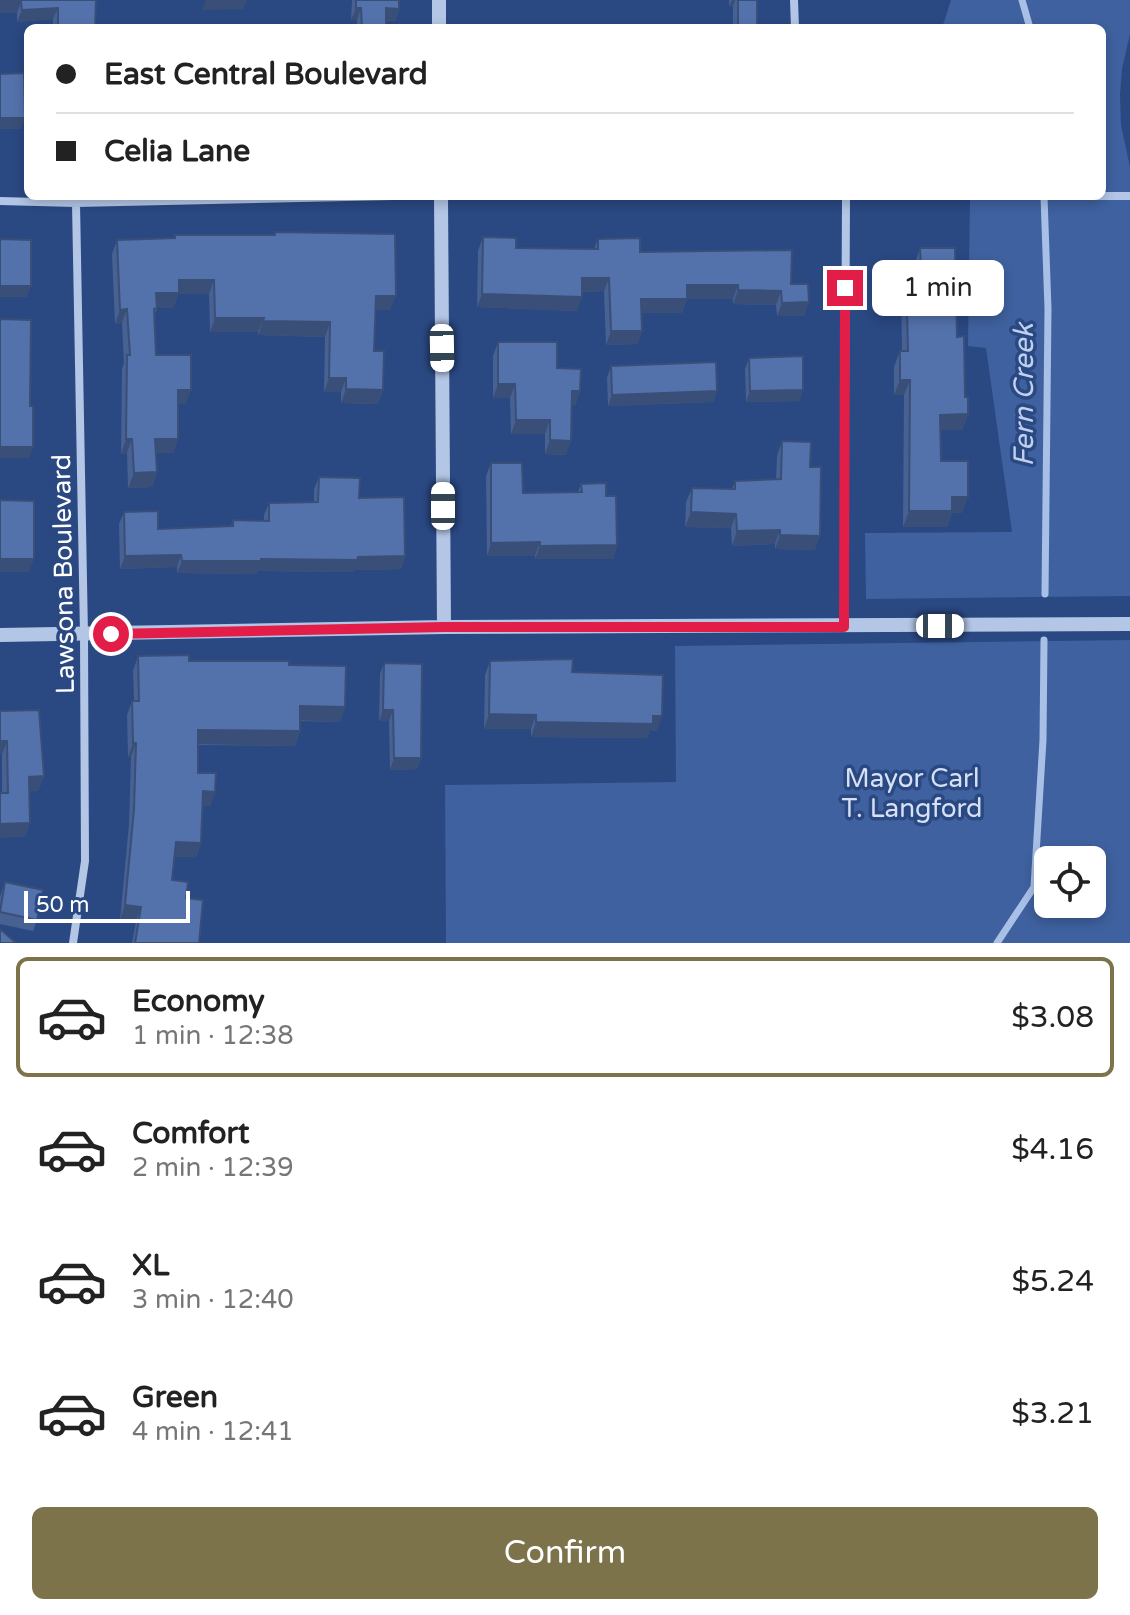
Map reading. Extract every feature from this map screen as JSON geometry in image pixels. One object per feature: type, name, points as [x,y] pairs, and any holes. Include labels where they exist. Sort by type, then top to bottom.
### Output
[{"type":"street","points":[[439,0],[439,24]]},
{"type":"street","points":[[794,0],[795,24]]},
{"type":"street","points":[[1106,196],[1130,196]]},
{"type":"street","points":[[0,201],[212,200]]},
{"type":"street","points":[[441,200],[444,627]]},
{"type":"street","points":[[844,627],[846,200]]},
{"type":"street","name":"Lawsona Boulevard","points":[[73,943],[85,861],[76,203]]},
{"type":"street","points":[[0,635],[444,627],[1130,624]]},
{"type":"green space","points":[[951,0],[1130,0],[1130,34],[1120,95],[1121,125],[1130,167],[1130,596],[866,599],[865,533],[1012,532],[986,348],[968,346],[970,200],[1106,200],[1106,24],[943,24]]},
{"type":"green space","name":"Mayor Carl T. Langford","points":[[1130,640],[1130,943],[446,943],[445,785],[676,782],[675,646]]},
{"type":"building","points":[[96,0],[95,24],[58,24],[58,8],[22,10],[21,2],[0,1]]},
{"type":"building","points":[[356,0],[399,0],[399,9],[386,8],[386,24],[362,24],[361,8],[356,8]]},
{"type":"building","points":[[738,0],[757,0],[757,24],[738,24]]},
{"type":"building","points":[[24,73],[24,118],[0,118],[0,74]]},
{"type":"building","points":[[275,232],[395,234],[396,296],[376,296],[374,351],[384,351],[383,390],[346,389],[346,378],[329,378],[330,322],[215,318],[214,280],[179,280],[179,293],[156,293],[156,355],[191,355],[191,390],[178,390],[178,439],[155,439],[157,472],[134,473],[132,439],[126,439],[127,355],[130,355],[127,309],[120,310],[117,240],[175,238],[175,235],[275,235]]},
{"type":"building","points":[[483,237],[516,238],[516,248],[598,249],[598,239],[640,238],[640,252],[792,250],[791,284],[808,284],[809,302],[782,303],[781,291],[738,290],[738,285],[687,285],[687,299],[641,299],[642,331],[611,331],[609,278],[582,278],[582,297],[482,294]]},
{"type":"building","points":[[0,239],[31,240],[31,286],[0,286]]},
{"type":"building","points":[[920,248],[955,248],[957,337],[964,336],[968,414],[940,415],[941,461],[968,461],[968,497],[952,497],[952,511],[909,511],[910,380],[900,380],[900,351],[908,351],[906,269],[921,268]]},
{"type":"building","points":[[0,319],[31,320],[33,447],[0,447]]},
{"type":"building","points":[[498,342],[557,342],[557,368],[581,369],[580,391],[572,391],[571,441],[550,440],[550,420],[516,420],[515,384],[498,384]]},
{"type":"building","points":[[803,356],[803,390],[750,391],[749,358]]},
{"type":"building","points":[[716,362],[717,391],[612,395],[611,366]]},
{"type":"building","points":[[782,441],[811,442],[810,467],[821,467],[820,536],[780,535],[780,530],[737,531],[736,514],[691,512],[692,488],[735,489],[735,481],[781,479]]},
{"type":"building","points":[[491,463],[522,463],[523,493],[582,492],[581,484],[606,483],[606,496],[616,496],[617,545],[491,543]]},
{"type":"building","points":[[319,477],[360,478],[359,498],[404,497],[405,556],[358,557],[357,560],[182,561],[181,555],[125,556],[124,512],[158,511],[158,529],[233,526],[233,520],[269,521],[269,503],[318,502]]},
{"type":"building","points":[[0,500],[34,501],[34,559],[0,559]]},
{"type":"building","points":[[189,655],[189,661],[289,661],[289,665],[346,666],[345,707],[300,706],[300,731],[198,730],[198,773],[216,773],[215,792],[203,791],[201,843],[176,842],[172,880],[188,882],[186,898],[203,900],[199,943],[135,943],[141,907],[125,905],[134,809],[136,743],[133,743],[132,701],[139,701],[138,656]]},
{"type":"building","points":[[573,659],[572,672],[663,675],[662,716],[653,716],[653,724],[536,722],[536,715],[489,714],[490,661]]},
{"type":"building","points":[[384,663],[422,664],[421,758],[394,758],[393,710],[383,710]]},
{"type":"building","points":[[39,710],[44,776],[29,777],[30,823],[0,824],[0,793],[8,793],[7,741],[0,741],[0,711]]},
{"type":"building","points":[[5,882],[43,890],[37,920],[0,912]]},
{"type":"building","points":[[0,929],[16,943],[0,943]]},
{"type":"waterway","name":"Fern Creek","points":[[1022,0],[1029,24]]},
{"type":"waterway","name":"Fern Creek","points":[[1044,200],[1048,309],[1045,594]]},
{"type":"waterway","name":"Fern Creek","points":[[997,943],[1034,887],[1043,740],[1044,640]]},
{"type":"route","points":[[111,634],[444,627],[844,627],[845,288]]}]
